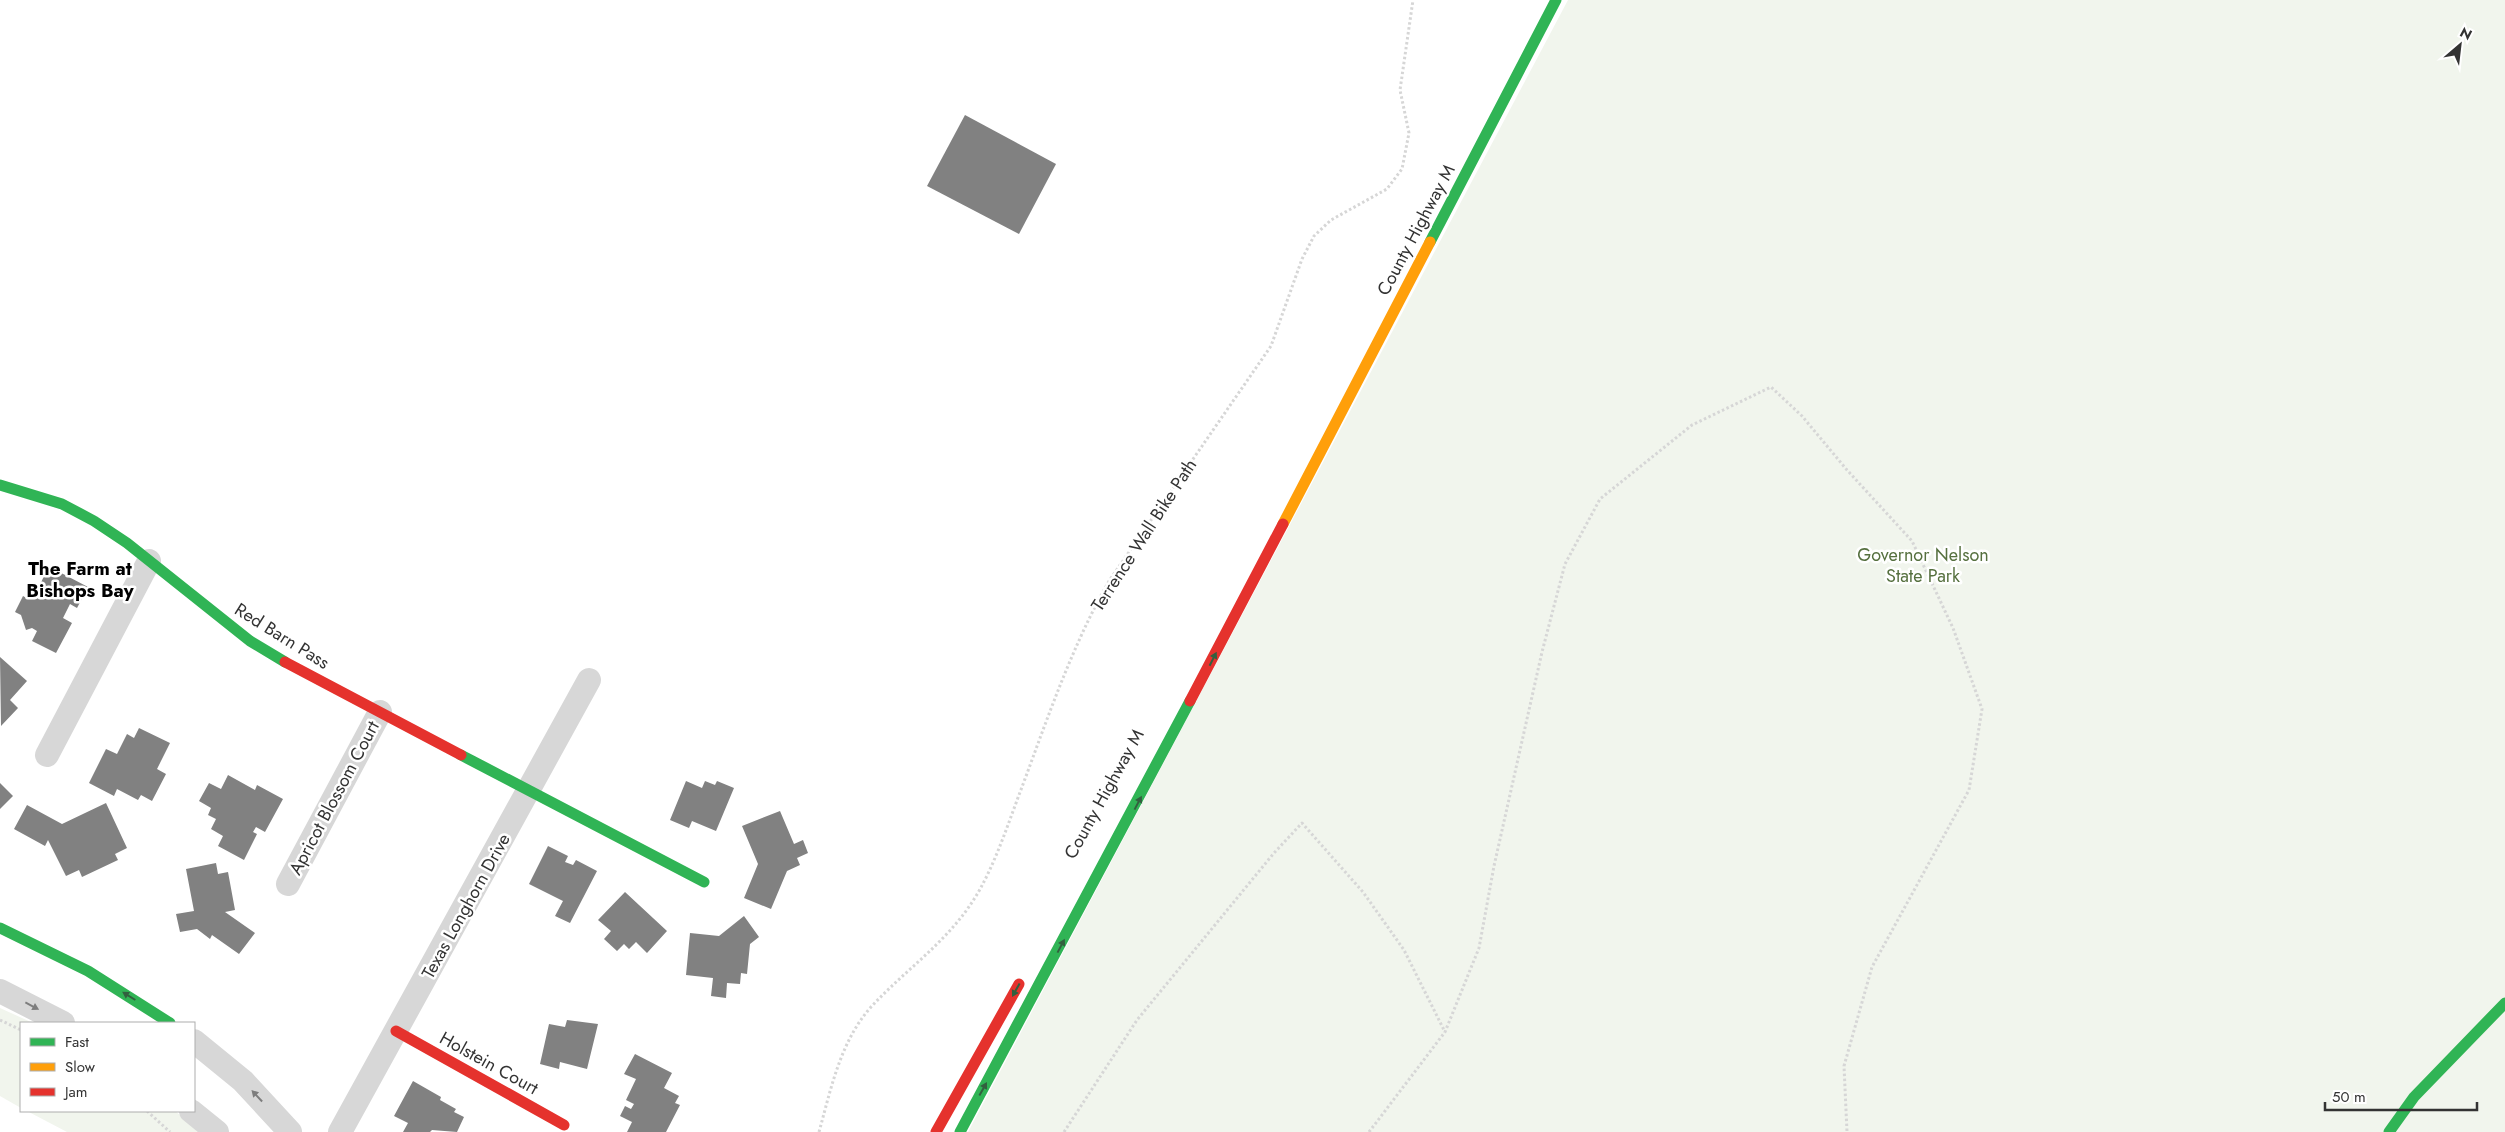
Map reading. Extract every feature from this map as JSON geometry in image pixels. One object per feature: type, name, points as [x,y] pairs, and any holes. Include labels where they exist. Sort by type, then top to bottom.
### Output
[{"type":"main road","name":"County Highway M","points":[[960,1132],[1124,829],[1556,0]]},
{"type":"main road","name":"County Highway M","points":[[1178,698],[1235,595],[1307,475]]},
{"type":"main road","name":"Red Barn Pass","points":[[0,485],[62,504],[94,521],[149,561],[250,641],[380,712],[704,882]]},
{"type":"main road","points":[[0,928],[94,974],[168,1022]]},
{"type":"main road","points":[[936,1132],[1026,972]]},
{"type":"main road","points":[[2389,1132],[2414,1097],[2505,1003]]},
{"type":"main road","name":"Holstein Court","points":[[396,1032],[564,1125]]},
{"type":"street","points":[[46,755],[149,561]]},
{"type":"street","name":"Texas Longhorn Drive","points":[[340,1132],[530,791],[589,680]]},
{"type":"street","name":"Apricot Blossom Court","points":[[288,884],[380,712]]},
{"type":"street","points":[[0,991],[61,1022]]},
{"type":"street","points":[[195,1042],[243,1081],[290,1132]]},
{"type":"street","points":[[192,1112],[217,1132]]},
{"type":"path","name":"Terrence Wall Bike Path","points":[[819,1132],[833,1081],[850,1037],[870,1008],[960,921],[980,890],[1004,835],[1068,664],[1092,612],[1109,581],[1271,346],[1302,259],[1314,236],[1331,220],[1387,189],[1402,169],[1409,133],[1400,90],[1413,0]]},
{"type":"path","points":[[1369,1132],[1445,1032],[1479,948],[1494,866],[1542,652],[1564,564],[1600,499],[1692,425],[1771,388],[1802,416],[1847,470],[1912,540],[1953,628],[1982,709],[1969,790],[1872,967],[1844,1066],[1847,1132]]},
{"type":"path","points":[[1064,1132],[1137,1020],[1274,853],[1302,823],[1363,892],[1404,950],[1445,1032]]},
{"type":"path","points":[[0,1020],[20,1030]]},
{"type":"path","points":[[148,1112],[170,1132]]},
{"type":"green space","name":"Governor Nelson State Park","points":[[1568,0],[2505,0],[2505,1132],[968,1132]]},
{"type":"green space","points":[[0,1008],[31,1022],[20,1022],[20,1107],[0,1096]]},
{"type":"green space","points":[[29,1112],[176,1112],[201,1132],[67,1132]]},
{"type":"building","points":[[965,115],[1056,164],[1019,234],[927,186]]},
{"type":"building","points":[[46,565],[88,587],[77,608],[70,604],[63,618],[72,623],[56,653],[32,641],[37,631],[32,628],[26,630],[21,615],[15,612],[23,596],[28,599],[35,585],[39,587],[44,576],[41,574]]},
{"type":"building","points":[[0,657],[27,681],[10,700],[18,708],[1,726]]},
{"type":"building","points":[[139,728],[170,743],[157,769],[166,774],[152,801],[141,795],[138,800],[117,789],[114,796],[89,783],[106,749],[117,754],[127,734],[134,738]]},
{"type":"building","points":[[228,775],[255,790],[257,785],[283,799],[265,832],[256,827],[253,832],[257,834],[244,860],[218,846],[223,836],[211,829],[216,819],[208,815],[211,808],[199,801],[209,783],[221,789]]},
{"type":"building","points":[[686,781],[702,788],[705,781],[715,785],[717,781],[734,788],[716,831],[692,821],[689,828],[670,820]]},
{"type":"building","points":[[0,783],[13,796],[0,809]]},
{"type":"building","points":[[106,803],[127,848],[115,854],[118,860],[82,877],[79,870],[66,876],[48,840],[45,846],[14,829],[27,805],[62,824]]},
{"type":"building","points":[[780,811],[794,844],[803,840],[808,853],[797,858],[800,865],[787,871],[771,909],[744,898],[758,864],[742,826]]},
{"type":"building","points":[[548,846],[568,856],[565,862],[573,865],[576,860],[597,871],[570,923],[555,916],[563,901],[529,884]]},
{"type":"building","points":[[216,863],[218,874],[228,872],[235,910],[225,912],[255,933],[239,954],[212,935],[210,939],[197,929],[180,932],[176,914],[194,911],[186,869]]},
{"type":"building","points":[[625,892],[667,931],[647,953],[636,942],[629,949],[624,944],[617,951],[604,939],[611,931],[598,920]]},
{"type":"building","points":[[744,916],[759,937],[750,944],[747,974],[741,973],[740,984],[727,983],[726,998],[711,996],[713,978],[686,975],[690,933],[719,936]]},
{"type":"building","points":[[567,1020],[598,1024],[587,1069],[560,1062],[559,1069],[540,1064],[549,1024],[565,1027]]},
{"type":"building","points":[[635,1054],[672,1073],[664,1088],[679,1096],[675,1103],[680,1105],[666,1132],[627,1132],[632,1122],[620,1116],[625,1106],[631,1109],[634,1104],[626,1100],[636,1079],[624,1074]]},
{"type":"building","points":[[413,1081],[441,1097],[440,1100],[456,1109],[454,1112],[464,1117],[457,1132],[432,1130],[430,1132],[403,1132],[408,1123],[394,1116]]},
{"type":"traffic: fast","points":[[1430,242],[1556,0]]},
{"type":"traffic: fast","points":[[0,485],[62,504],[94,521],[127,543],[250,641],[285,662]]},
{"type":"traffic: fast","points":[[960,1132],[1190,701]]},
{"type":"traffic: fast","points":[[461,755],[704,882]]},
{"type":"traffic: fast","points":[[0,928],[88,971],[168,1022]]},
{"type":"traffic: fast","points":[[2389,1132],[2414,1097],[2505,1003]]},
{"type":"traffic: slow","points":[[1283,524],[1430,242]]},
{"type":"traffic: jam","points":[[1190,701],[1283,524]]},
{"type":"traffic: jam","points":[[285,662],[461,755]]},
{"type":"traffic: jam","points":[[936,1132],[1019,984]]},
{"type":"traffic: jam","points":[[396,1031],[564,1125]]},
{"type":"district","name":"The Farm at Bishops Bay","points":[[80,579]]}]
